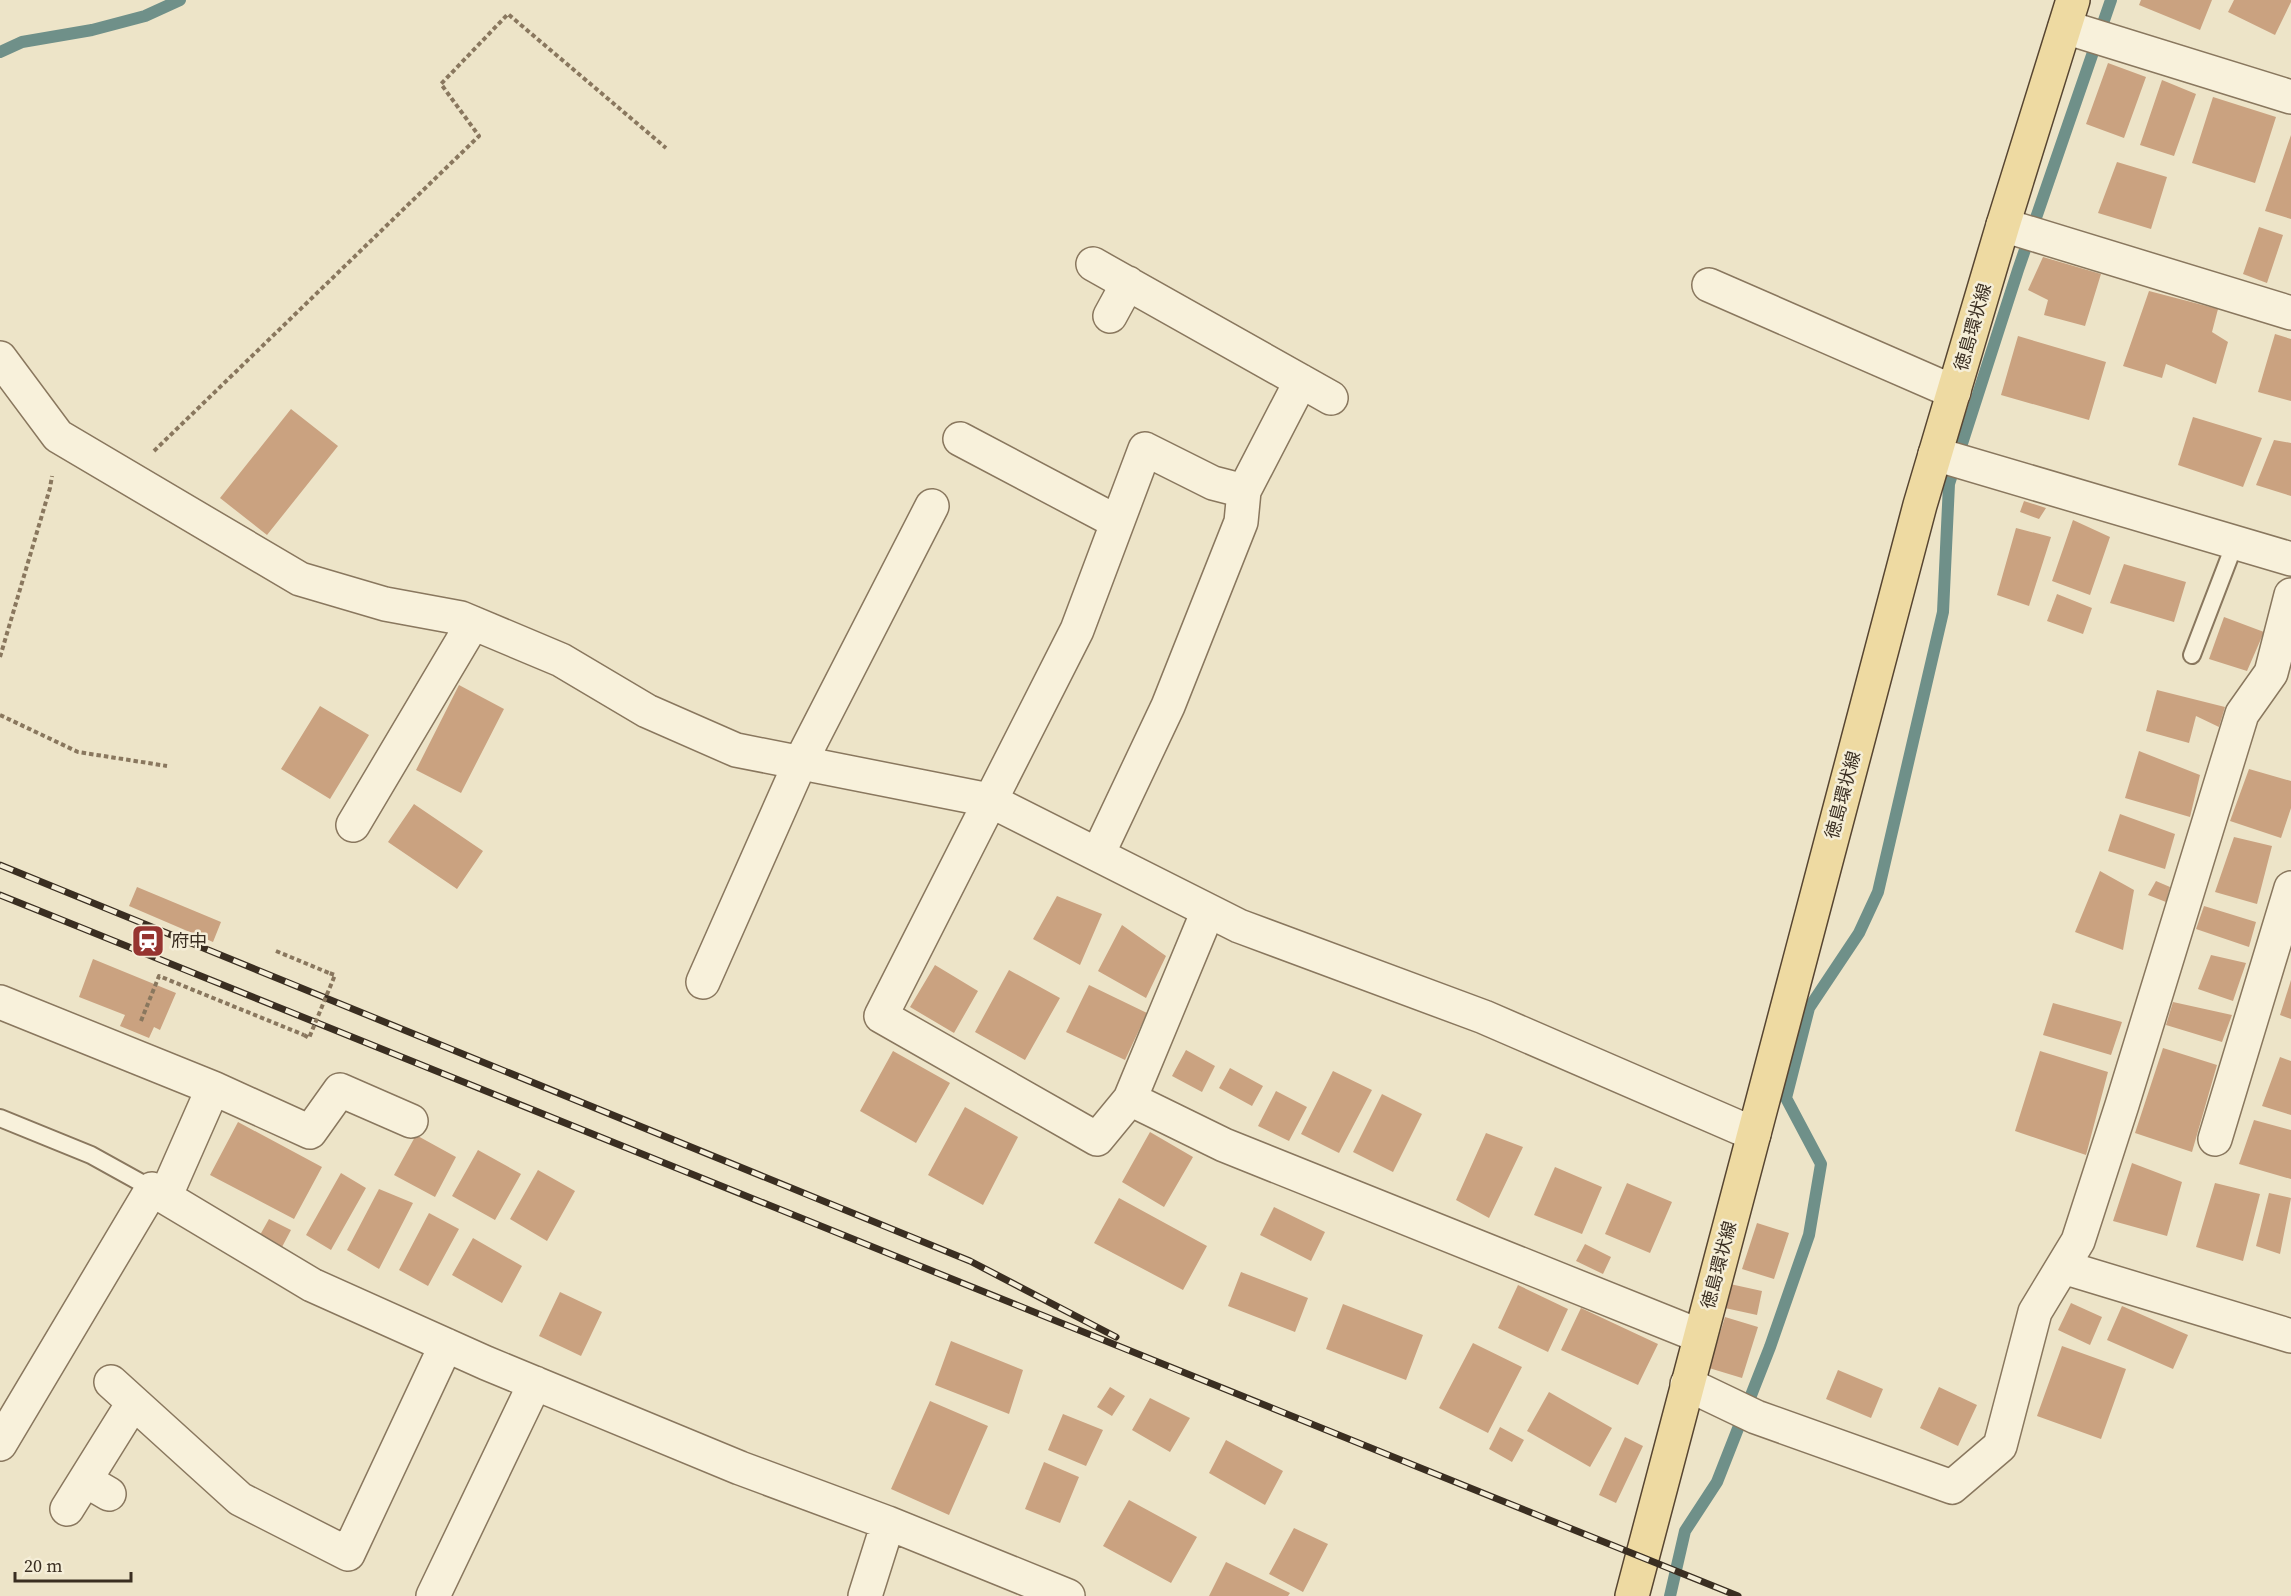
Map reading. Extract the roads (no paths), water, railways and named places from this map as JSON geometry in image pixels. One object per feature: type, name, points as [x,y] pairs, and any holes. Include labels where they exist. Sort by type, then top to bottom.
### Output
[{"type":"main road","name":"徳島環状線","points":[[1632,1596],[1917,516],[1950,459],[1953,392],[2023,231],[2085,25]]},
{"type":"street","points":[[2085,25],[2291,97]]},
{"type":"street","points":[[2023,231],[2291,313]]},
{"type":"street","points":[[1093,264],[1331,398]]},
{"type":"street","points":[[1110,316],[1128,283]]},
{"type":"street","points":[[1709,285],[1953,392]]},
{"type":"street","points":[[0,358],[58,436],[300,579],[385,604],[461,618],[561,660],[647,711],[736,750],[989,800],[1239,926],[1484,1017],[1754,1134]]},
{"type":"street","points":[[1098,854],[1168,706],[1241,522],[1244,491],[1301,381]]},
{"type":"street","points":[[960,439],[1117,522]]},
{"type":"street","points":[[1208,910],[1130,1098],[1097,1139],[881,1016],[1077,630],[1145,449],[1213,483],[1244,491]]},
{"type":"street","points":[[1950,459],[2291,559]]},
{"type":"street","points":[[703,982],[800,763],[932,506]]},
{"type":"street","points":[[1687,1384],[1746,1412],[1952,1487],[2000,1446],[2035,1312],[2079,1241],[2242,714],[2271,673],[2291,595]]},
{"type":"street","points":[[353,825],[473,623]]},
{"type":"street","points":[[2214,1139],[2291,888]]},
{"type":"street","points":[[0,1002],[213,1088],[310,1132],[340,1090],[411,1121]]},
{"type":"street","points":[[0,1443],[159,1193],[213,1088]]},
{"type":"street","points":[[1130,1098],[1224,1145],[1700,1336]]},
{"type":"street","points":[[159,1193],[312,1285],[446,1345],[740,1468],[888,1523],[1068,1596]]},
{"type":"street","points":[[2063,1267],[2291,1336]]},
{"type":"street","points":[[67,1509],[97,1487],[122,1392],[240,1499],[348,1554],[446,1345]]},
{"type":"street","points":[[433,1596],[535,1383]]},
{"type":"street","points":[[865,1596],[888,1523]]},
{"type":"lane","points":[[2192,655],[2235,543]]},
{"type":"lane","points":[[0,1118],[91,1155],[159,1193]]},
{"type":"waterway","points":[[0,52],[22,42],[92,30],[145,16],[180,0]]},
{"type":"waterway","points":[[1670,1596],[1685,1531],[1717,1482],[1770,1347],[1809,1235],[1821,1164],[1786,1098],[1809,1008],[1859,933],[1878,892],[1943,612],[1949,484],[2018,270],[2111,0]]},
{"type":"railway","points":[[0,865],[970,1261],[1116,1337]]},
{"type":"railway","points":[[0,895],[1738,1596]]},
{"type":"place","name":"府中","points":[[148,941]]}]
